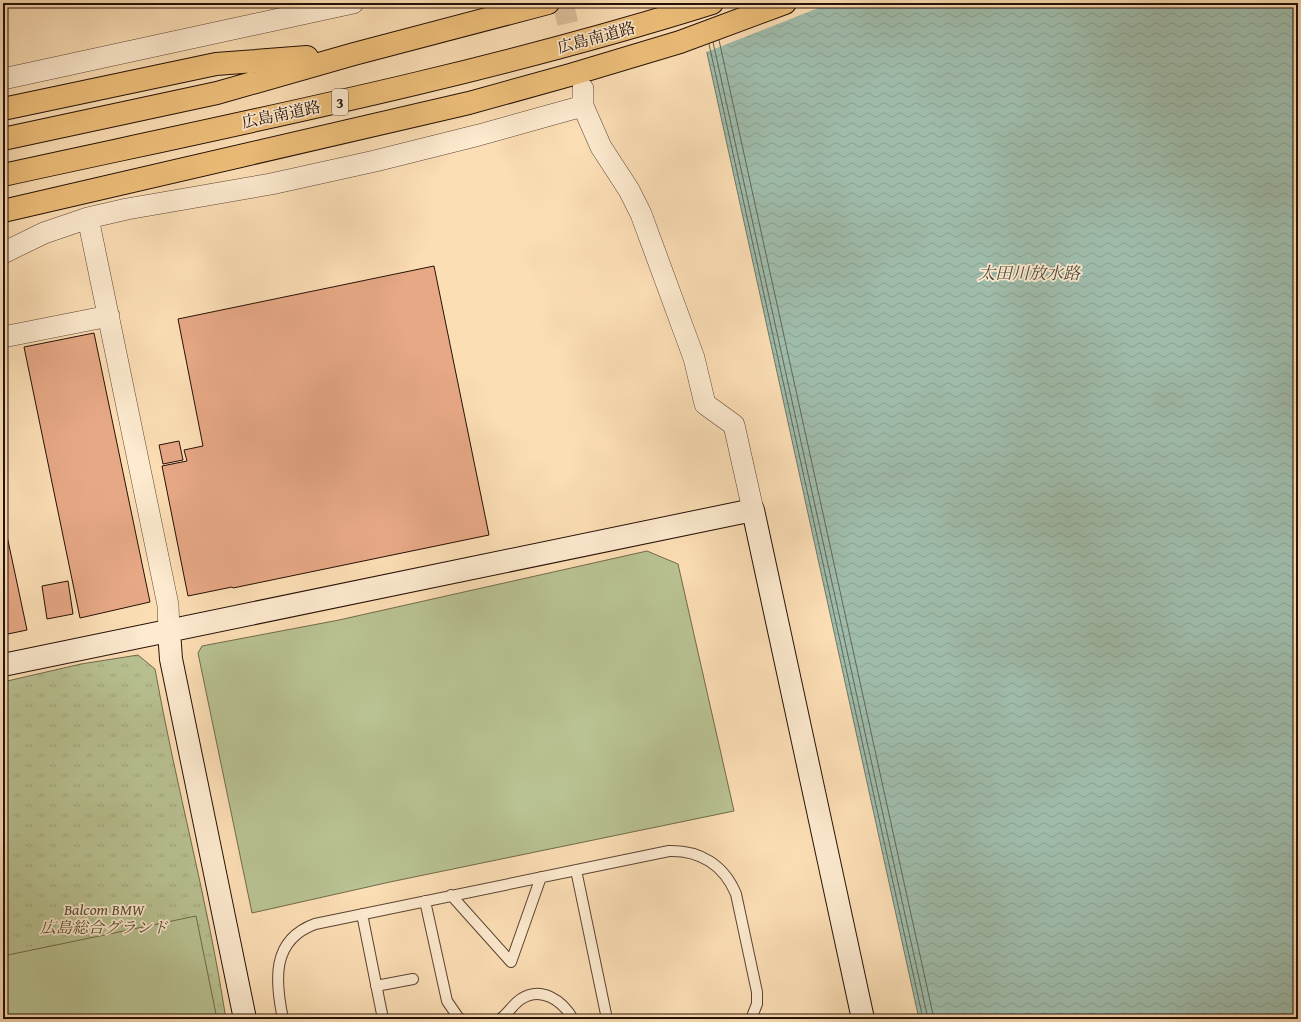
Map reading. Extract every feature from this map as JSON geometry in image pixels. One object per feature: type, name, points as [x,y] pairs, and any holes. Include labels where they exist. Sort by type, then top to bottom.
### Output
[{"type":"highway","points":[[3,139],[217,93],[354,54],[548,3]]},
{"type":"highway","name":"広島南道路","points":[[3,175],[359,97],[518,58],[712,3]]},
{"type":"highway","points":[[3,211],[469,103],[680,42],[785,3]]},
{"type":"highway","points":[[3,109],[216,64],[354,54]]},
{"type":"street","points":[[3,79],[354,3]]},
{"type":"street","points":[[3,253],[44,233],[88,218],[127,209],[271,184],[367,163],[479,135],[583,97],[601,147],[629,190],[641,214],[694,358],[705,404],[734,425],[863,1019]]},
{"type":"street","points":[[88,218],[168,605],[171,659],[245,1019]]},
{"type":"street","points":[[3,337],[109,316]]},
{"type":"street","points":[[3,665],[753,510]]},
{"type":"lane","points":[[282,1019],[276,980],[278,967],[288,945],[302,929],[315,924],[451,895],[669,851],[684,851],[696,854],[717,864],[732,884],[736,894],[757,992],[757,1004],[751,1019]]},
{"type":"lane","points":[[576,870],[607,1019]]},
{"type":"lane","points":[[451,895],[511,962],[541,877]]},
{"type":"lane","points":[[426,901],[447,1001],[461,1019]]},
{"type":"lane","points":[[362,914],[383,1019]]},
{"type":"lane","points":[[376,986],[412,979]]},
{"type":"lane","points":[[500,1019],[521,999],[532,994],[552,997],[562,1004],[573,1019]]},
{"type":"green space","points":[[647,551],[678,564],[734,811],[390,882],[252,913],[198,653],[202,646],[339,620]]},
{"type":"green space","name":"Balcom BMW 広島総合グランド","points":[[138,655],[155,669],[172,757],[219,975],[226,1019],[3,1019],[3,682],[81,664]]},
{"type":"green space","points":[[196,916],[217,1019],[3,1019],[3,956]]},
{"type":"water","name":"太田川放水路","points":[[696,3],[1298,3],[1298,1019],[919,1019]]},
{"type":"pier","points":[[694,3],[831,3],[704,53]]},
{"type":"building","points":[[434,266],[489,535],[188,596],[162,466],[187,461],[184,450],[203,446],[178,319]]},
{"type":"building","points":[[94,333],[150,602],[80,618],[24,347]]},
{"type":"building","points":[[179,441],[183,460],[163,464],[159,445]]},
{"type":"building","points":[[3,517],[27,630],[3,635]]},
{"type":"building","points":[[68,581],[73,614],[47,619],[42,586]]},
{"type":"tunnel","points":[[563,3],[583,89]]}]
